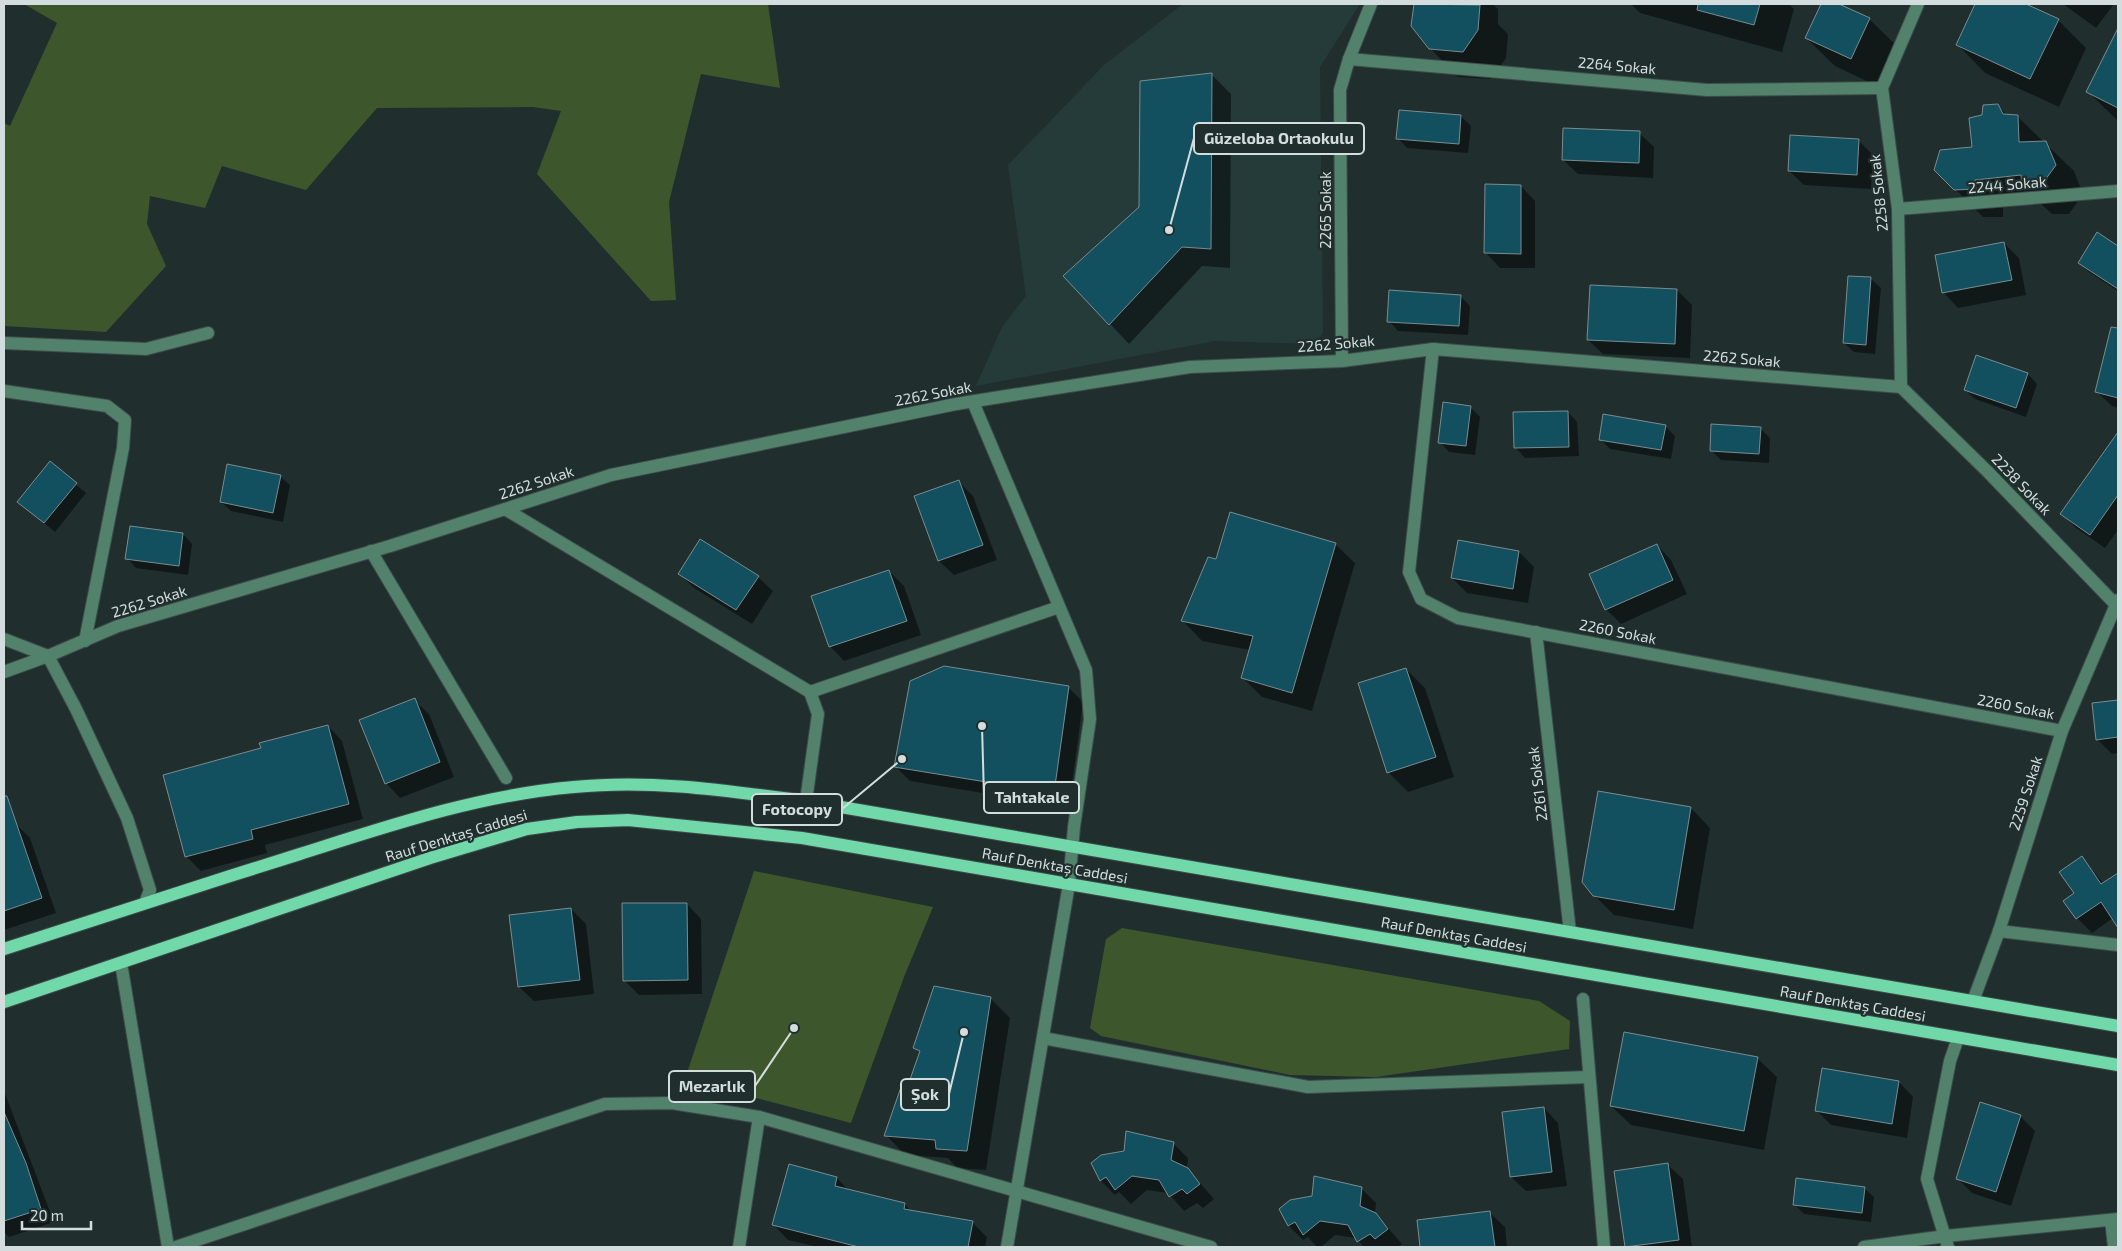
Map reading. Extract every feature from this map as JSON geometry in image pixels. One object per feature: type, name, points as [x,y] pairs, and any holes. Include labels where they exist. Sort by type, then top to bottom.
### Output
[{"type":"main road","name":"Rauf Denktaş Caddesi","points":[[4,949],[422,816],[508,794],[575,786],[627,784],[702,788],[806,801],[2118,1026]]},
{"type":"main road","name":"Rauf Denktaş Caddesi","points":[[4,1002],[439,855],[527,829],[578,822],[628,820],[802,838],[2118,1066]]},
{"type":"street","name":"2265 Sokak","points":[[1342,361],[1340,90],[1349,58],[1371,4]]},
{"type":"street","points":[[1882,88],[1918,4]]},
{"type":"street","name":"2264 Sokak","points":[[1349,58],[1708,90],[1882,88]]},
{"type":"street","name":"2258 Sokak","points":[[1882,88],[1898,209],[1900,387]]},
{"type":"street","name":"2244 Sokak","points":[[1898,209],[2118,191]]},
{"type":"street","points":[[4,342],[146,349],[208,333]]},
{"type":"street","name":"2262 Sokak","points":[[4,672],[48,656],[118,626],[371,551],[611,475],[973,402],[1190,367],[1342,361],[1433,350],[1900,387]]},
{"type":"street","name":"2260 Sokak","points":[[1433,350],[1409,572],[1421,600],[1458,618],[2062,731]]},
{"type":"street","name":"2238 Sokak","points":[[1900,387],[1988,472],[2118,604]]},
{"type":"street","points":[[4,391],[107,406],[125,420],[123,448],[85,641]]},
{"type":"street","points":[[973,402],[1086,670],[1090,719],[1069,884],[1008,1247]]},
{"type":"street","points":[[506,509],[810,692],[818,714],[806,801]]},
{"type":"street","points":[[371,551],[506,778]]},
{"type":"street","name":"2259 Sokak","points":[[1973,1001],[1999,931],[2062,731],[2118,604]]},
{"type":"street","points":[[810,692],[1059,606]]},
{"type":"street","name":"2261 Sokak","points":[[1536,632],[1570,932]]},
{"type":"street","points":[[4,639],[48,656],[76,709],[126,818],[150,890],[145,903]]},
{"type":"street","points":[[1999,931],[2118,945]]},
{"type":"street","points":[[121,963],[168,1247]]},
{"type":"street","points":[[1583,999],[1604,1247]]},
{"type":"street","points":[[1043,1038],[1308,1087],[1590,1077]]},
{"type":"street","points":[[1947,1242],[1927,1179],[1950,1061],[1958,1038]]},
{"type":"street","points":[[176,1247],[605,1104],[672,1103],[759,1117],[1193,1245],[1211,1247]]},
{"type":"street","points":[[739,1247],[759,1117]]},
{"type":"street","points":[[1864,1247],[1947,1242],[2115,1219],[2114,1247]]},
{"type":"shaded area","points":[[1183,4],[1360,4],[1320,67],[1323,333],[1315,344],[1215,341],[976,386],[1002,327],[1026,296],[1008,165],[1104,65]]},
{"type":"green space","points":[[24,4],[768,4],[780,88],[701,74],[669,202],[676,300],[651,301],[537,174],[561,111],[533,107],[377,108],[306,190],[222,166],[205,208],[150,196],[147,224],[166,266],[106,332],[4,326],[4,123],[10,126],[57,23]]},
{"type":"green space","points":[[754,871],[933,907],[904,977],[851,1123],[685,1079]]},
{"type":"green space","points":[[1122,928],[1539,1001],[1570,1021],[1569,1049],[1376,1077],[1290,1075],[1101,1036],[1090,1028],[1106,939]]},
{"type":"building","points":[[1414,4],[1480,5],[1478,30],[1463,52],[1429,49],[1411,26]]},
{"type":"building","points":[[1698,4],[1760,4],[1754,25],[1697,10]]},
{"type":"building","points":[[1821,4],[1839,4],[1870,18],[1851,59],[1805,38]]},
{"type":"building","points":[[1975,4],[2026,4],[2059,19],[2030,79],[1956,45]]},
{"type":"building","points":[[2118,28],[2118,108],[2086,92]]},
{"type":"building","points":[[1212,73],[1211,249],[1182,247],[1109,325],[1063,276],[1139,207],[1140,81]]},
{"type":"building","points":[[1998,104],[2003,114],[2018,115],[2019,142],[2046,141],[2056,165],[2040,187],[2022,186],[2021,175],[1975,180],[1976,189],[1954,190],[1934,170],[1940,150],[1972,147],[1969,118],[1982,115],[1983,105]]},
{"type":"building","points":[[1399,110],[1461,115],[1459,144],[1396,139]]},
{"type":"building","points":[[1563,128],[1640,131],[1639,163],[1562,160]]},
{"type":"building","points":[[1790,135],[1859,139],[1857,175],[1788,171]]},
{"type":"building","points":[[1485,184],[1521,185],[1521,254],[1484,253]]},
{"type":"building","points":[[2097,232],[2118,246],[2118,289],[2078,263]]},
{"type":"building","points":[[2004,242],[2012,280],[1942,293],[1935,255]]},
{"type":"building","points":[[1848,276],[1871,277],[1866,345],[1843,343]]},
{"type":"building","points":[[1590,285],[1677,289],[1675,344],[1587,340]]},
{"type":"building","points":[[1389,290],[1461,295],[1459,326],[1387,322]]},
{"type":"building","points":[[2111,327],[2118,328],[2118,398],[2095,392]]},
{"type":"building","points":[[1976,355],[2028,373],[2016,408],[1964,390]]},
{"type":"building","points":[[1443,402],[1471,406],[1466,446],[1438,443]]},
{"type":"building","points":[[1568,411],[1569,447],[1514,448],[1513,412]]},
{"type":"building","points":[[1603,414],[1666,425],[1661,450],[1599,440]]},
{"type":"building","points":[[1711,424],[1761,427],[1759,454],[1710,451]]},
{"type":"building","points":[[2118,432],[2118,495],[2090,535],[2060,514]]},
{"type":"building","points":[[50,461],[77,483],[44,523],[17,502]]},
{"type":"building","points":[[227,464],[281,475],[273,513],[220,502]]},
{"type":"building","points":[[959,480],[983,545],[938,561],[914,496]]},
{"type":"building","points":[[1230,512],[1336,543],[1292,693],[1241,678],[1253,636],[1181,621],[1208,557],[1216,559]]},
{"type":"building","points":[[130,526],[183,533],[179,566],[125,559]]},
{"type":"building","points":[[700,539],[759,576],[736,610],[678,574]]},
{"type":"building","points":[[1458,540],[1519,551],[1513,589],[1451,578]]},
{"type":"building","points":[[1657,544],[1673,580],[1605,610],[1589,574]]},
{"type":"building","points":[[889,570],[907,621],[829,647],[811,596]]},
{"type":"building","points":[[944,666],[1069,686],[1054,793],[894,767],[910,681]]},
{"type":"building","points":[[1406,668],[1436,757],[1387,773],[1358,683]]},
{"type":"building","points":[[415,698],[440,762],[385,784],[359,720]]},
{"type":"building","points":[[2118,700],[2118,737],[2096,740],[2092,703]]},
{"type":"building","points":[[328,725],[349,804],[251,830],[253,839],[185,857],[163,775],[261,748],[259,743]]},
{"type":"building","points":[[1598,791],[1691,807],[1674,910],[1593,896],[1582,882]]},
{"type":"building","points":[[4,796],[7,796],[42,898],[4,911]]},
{"type":"building","points":[[2082,856],[2101,884],[2118,873],[2118,928],[2101,902],[2076,919],[2063,901],[2074,893],[2059,872]]},
{"type":"building","points":[[622,903],[687,903],[688,980],[623,981]]},
{"type":"building","points":[[571,908],[580,980],[518,987],[509,915]]},
{"type":"building","points":[[934,986],[991,997],[967,1151],[936,1149],[935,1140],[884,1136],[901,1087],[907,1088],[920,1051],[913,1048]]},
{"type":"building","points":[[1624,1032],[1758,1057],[1744,1131],[1610,1106]]},
{"type":"building","points":[[1822,1068],[1899,1081],[1892,1124],[1815,1111]]},
{"type":"building","points":[[1980,1102],[2021,1115],[1996,1192],[1956,1179]]},
{"type":"building","points":[[1544,1107],[1552,1172],[1510,1177],[1502,1112]]},
{"type":"building","points":[[4,1112],[26,1163],[41,1209],[4,1221]]},
{"type":"building","points":[[1126,1131],[1174,1142],[1171,1160],[1188,1168],[1200,1184],[1187,1194],[1182,1189],[1169,1197],[1159,1180],[1132,1176],[1115,1190],[1106,1177],[1100,1181],[1091,1163],[1101,1155],[1124,1151]]},
{"type":"building","points":[[1668,1163],[1679,1240],[1625,1247],[1614,1171]]},
{"type":"building","points":[[789,1164],[837,1177],[835,1186],[905,1203],[904,1209],[973,1221],[968,1247],[859,1247],[772,1225]]},
{"type":"building","points":[[1314,1176],[1362,1187],[1360,1206],[1376,1213],[1388,1229],[1375,1239],[1370,1234],[1357,1242],[1348,1225],[1320,1221],[1303,1235],[1295,1222],[1288,1226],[1279,1209],[1290,1200],[1312,1196]]},
{"type":"building","points":[[1796,1178],[1865,1187],[1862,1213],[1793,1205]]},
{"type":"building","points":[[1490,1211],[1495,1247],[1420,1247],[1417,1220]]},
{"type":"place","name":"Güzeloba Ortaokulu","points":[[1169,230]]},
{"type":"place","name":"Tahtakale","points":[[982,726]]},
{"type":"place","name":"Fotocopy","points":[[902,759]]},
{"type":"place","name":"Mezarlık","points":[[794,1028]]},
{"type":"place","name":"Şok","points":[[964,1032]]}]
